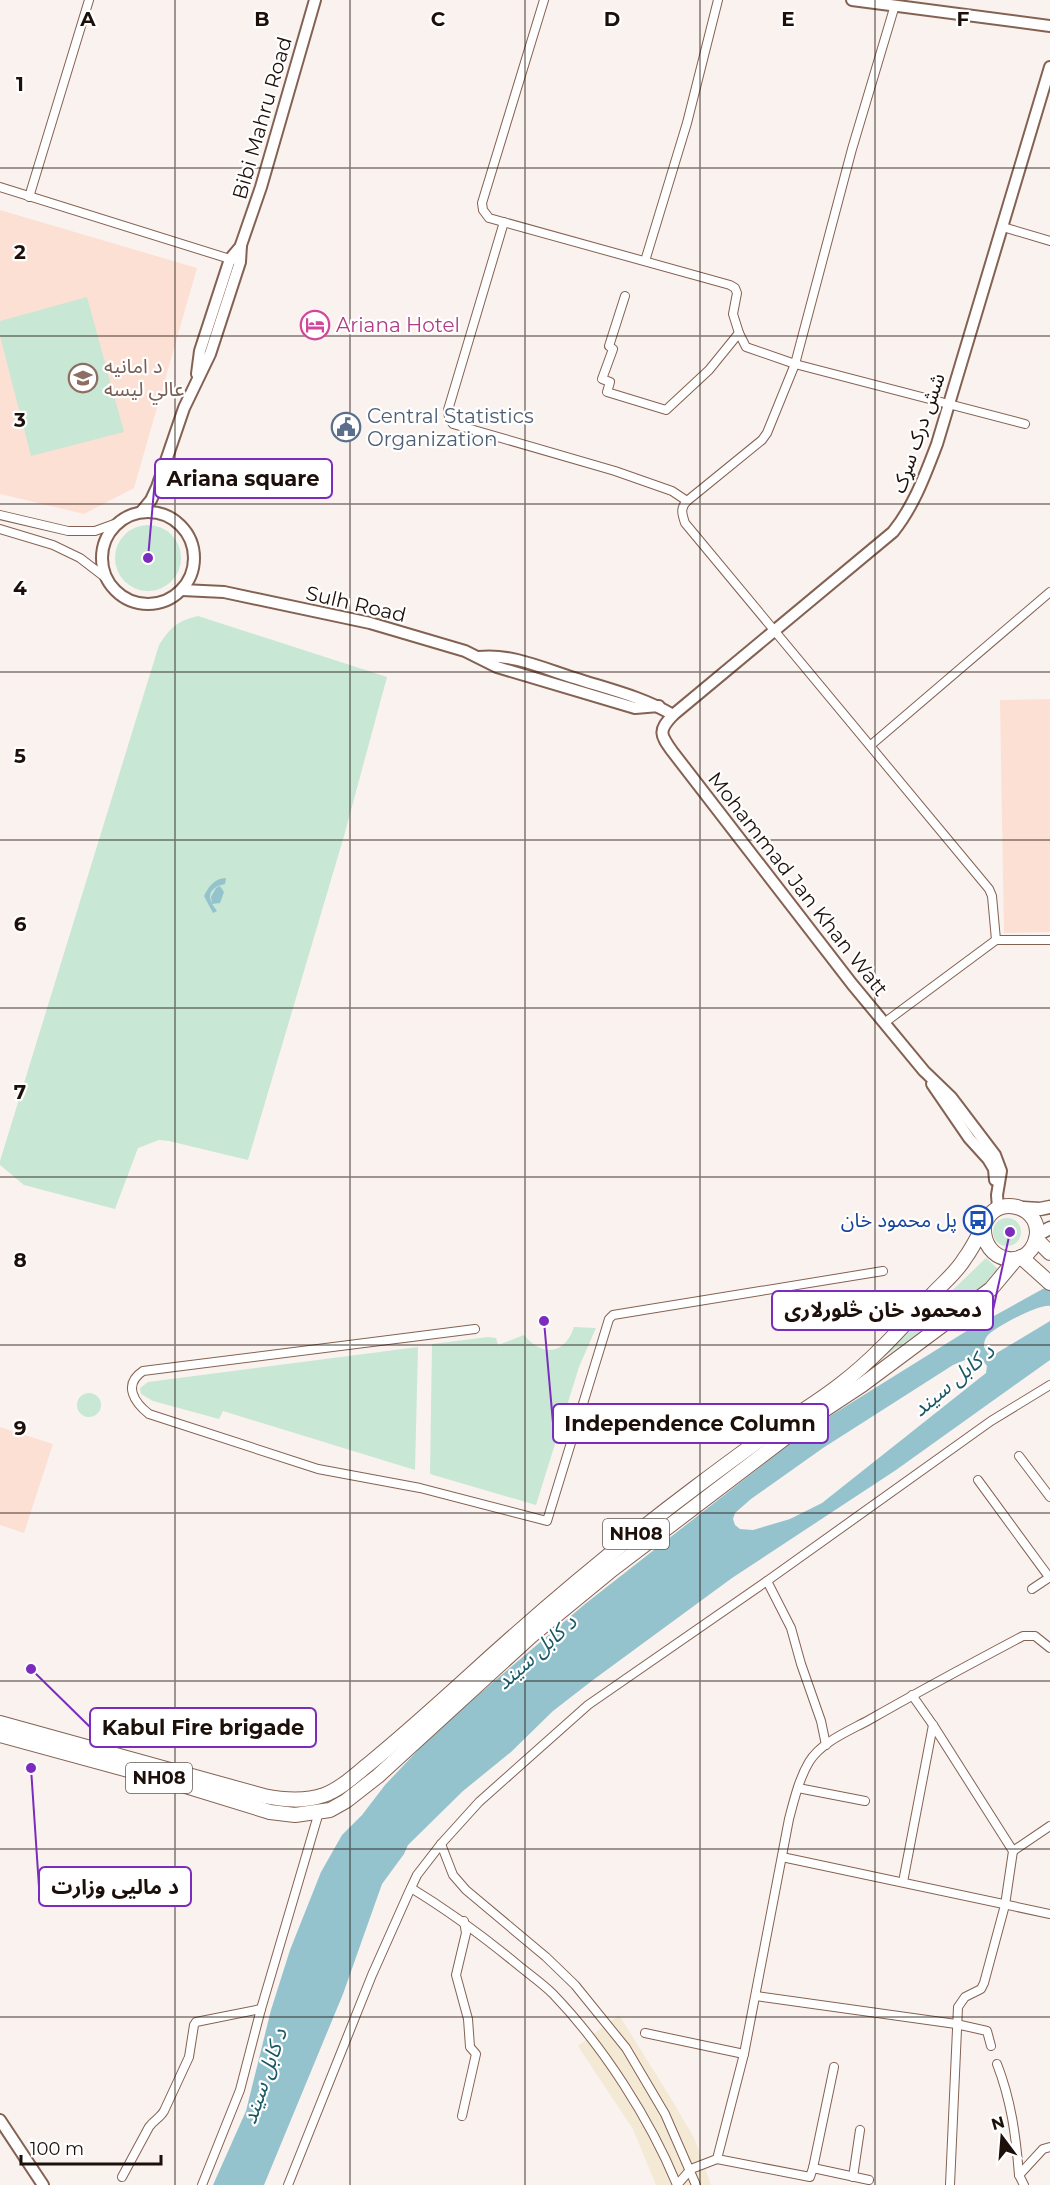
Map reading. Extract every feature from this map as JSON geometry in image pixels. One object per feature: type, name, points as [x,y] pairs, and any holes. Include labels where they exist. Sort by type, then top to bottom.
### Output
[{"type":"highway","points":[[995,1210],[1015,1206],[1023,1208],[1034,1219],[1037,1237],[1050,1253]]},
{"type":"highway","name":"NH08","points":[[0,1723],[264,1796],[295,1800],[326,1795],[347,1782],[417,1724],[519,1630],[610,1555],[741,1453],[840,1385],[868,1361],[964,1261],[995,1210]]},
{"type":"highway","points":[[984,1227],[984,1236],[991,1252],[1007,1259],[1018,1258],[1048,1281]]},
{"type":"highway","name":"NH08","points":[[0,1735],[176,1783],[270,1812],[295,1815],[330,1810],[346,1801],[424,1734],[531,1636],[609,1572],[806,1422],[862,1385],[991,1289],[1018,1258],[1033,1247],[1037,1237]]},
{"type":"main road","points":[[1023,1208],[1050,1207]]},
{"type":"main road","points":[[1037,1237],[1050,1228]]},
{"type":"street","points":[[29,196],[89,0]]},
{"type":"street","name":"Bibi Mahru Road","points":[[235,261],[261,188],[315,0]]},
{"type":"street","points":[[544,0],[482,203],[483,210],[489,218],[735,288],[737,293],[734,314],[746,347],[795,364],[948,402],[1025,424]]},
{"type":"street","points":[[645,261],[687,123],[718,0]]},
{"type":"street","points":[[852,0],[1050,26]]},
{"type":"street","points":[[895,5],[852,149],[795,364],[762,440],[687,501],[683,505],[682,514],[685,523],[989,889],[992,896],[996,940]]},
{"type":"street","name":"شش درک سړک","points":[[673,715],[893,532],[907,515],[937,444],[1050,67]]},
{"type":"street","points":[[0,187],[235,261],[200,351],[196,385],[183,408],[158,487],[151,501],[142,511],[95,531],[68,531],[0,515]]},
{"type":"street","points":[[504,222],[448,410],[449,418],[453,424],[532,445],[615,471],[672,491],[687,501]]},
{"type":"street","points":[[1002,227],[1050,241]]},
{"type":"street","points":[[625,296],[609,346],[614,349],[602,379],[610,382],[607,392],[666,410],[709,370],[739,333]]},
{"type":"street","points":[[0,528],[53,545],[80,558],[106,578],[117,593],[137,603],[158,603],[182,590],[191,577],[195,562],[194,547],[183,526],[164,514],[142,511]]},
{"type":"street","points":[[106,578],[101,559],[105,539],[117,523]]},
{"type":"street","name":"Sulh Road","points":[[182,590],[224,592],[369,623],[480,657],[502,657],[639,698],[673,715]]},
{"type":"street","points":[[871,745],[1050,592]]},
{"type":"street","name":"Mohammad Jan Khan Watt","points":[[673,715],[664,725],[662,737],[884,1023],[924,1071],[951,1097],[998,1160],[1001,1171],[995,1210]]},
{"type":"street","points":[[884,1023],[996,940],[1050,940]]},
{"type":"street","points":[[475,1329],[158,1368],[142,1371],[136,1375],[132,1388],[136,1403],[149,1414],[318,1469],[420,1488],[547,1521],[609,1319],[613,1314],[883,1271]]},
{"type":"street","points":[[288,2185],[372,1975],[417,1875],[479,1802],[588,1705],[991,1421],[1050,1385]]},
{"type":"street","points":[[1020,1456],[1050,1497]]},
{"type":"street","points":[[978,1480],[1050,1577],[1032,1589]]},
{"type":"street","points":[[767,1581],[791,1628],[821,1721],[826,1745]]},
{"type":"street","points":[[717,2159],[744,2054],[789,1819],[809,1761],[826,1745],[912,1695],[1023,1636],[1035,1636],[1050,1648]]},
{"type":"street","points":[[912,1695],[1013,1851],[1005,1905],[981,1989],[960,2002],[956,2024],[956,2074],[950,2185]]},
{"type":"street","points":[[903,1882],[933,1725]]},
{"type":"street","points":[[798,1788],[865,1802]]},
{"type":"street","points":[[202,2185],[240,2090],[261,2009],[319,1812]]},
{"type":"street","points":[[1013,1851],[1050,1827]]},
{"type":"street","points":[[441,1844],[453,1875],[459,1883],[546,1957],[575,1985],[626,2048],[665,2114],[691,2169],[696,2185]]},
{"type":"street","points":[[782,1857],[1050,1914]]},
{"type":"street","points":[[411,1888],[464,1922],[553,1993],[579,2024],[640,2110],[666,2157],[677,2185],[691,2169],[717,2159],[810,2177],[834,2067]]},
{"type":"street","points":[[462,2116],[476,2054],[470,2047],[468,2019],[456,1975],[466,1933],[464,1922]]},
{"type":"street","points":[[756,1996],[956,2024],[987,2031],[991,2046]]},
{"type":"street","points":[[122,2177],[149,2127],[160,2118],[164,2111],[189,2057],[196,2022],[261,2009]]},
{"type":"street","points":[[645,2033],[744,2054]]},
{"type":"street","points":[[997,2064],[1016,2130],[1019,2175],[1024,2185]]},
{"type":"street","points":[[0,2120],[44,2185]]},
{"type":"street","points":[[853,2176],[860,2130]]},
{"type":"street","points":[[1019,2175],[1043,2149],[1050,2147]]},
{"type":"street","points":[[813,2168],[868,2180]]},
{"type":"shaded area","name":"د امانیه عالي لیسه","points":[[0,210],[197,268],[134,488],[84,514],[0,494]]},
{"type":"shaded area","points":[[1050,699],[1050,932],[1004,933],[1000,700]]},
{"type":"shaded area","points":[[0,1427],[53,1444],[24,1533],[0,1525]]},
{"type":"shaded area","points":[[619,2015],[694,2138],[711,2185],[656,2185],[633,2129],[578,2046]]},
{"type":"green space","points":[[87,297],[124,432],[31,456],[0,336],[0,321]]},
{"type":"green space","points":[[148,525],[160,528],[171,535],[178,546],[181,558],[178,570],[171,581],[160,588],[148,591],[136,588],[125,581],[118,570],[115,558],[118,546],[125,535],[136,528]]},
{"type":"green space","points":[[198,616],[387,677],[344,836],[248,1160],[159,1140],[138,1148],[115,1209],[24,1185],[0,1165],[0,1161],[159,645],[175,626]]},
{"type":"green space","points":[[1007,1218],[1017,1222],[1021,1232],[1017,1242],[1007,1246],[997,1242],[993,1232],[997,1222]]},
{"type":"green space","points":[[986,1258],[998,1269],[990,1277],[994,1282],[882,1358]]},
{"type":"green space","points":[[574,1327],[596,1328],[579,1367],[536,1505],[430,1474],[432,1344],[488,1337],[496,1338],[498,1345],[524,1335],[538,1347],[552,1350],[565,1343]]},
{"type":"green space","points":[[418,1347],[415,1470],[223,1411],[219,1419],[153,1401],[141,1394],[140,1388],[148,1382]]},
{"type":"green space","points":[[89,1393],[94,1394],[100,1400],[100,1410],[94,1416],[89,1417],[84,1416],[78,1410],[77,1405],[78,1400],[84,1394]]},
{"type":"water","points":[[226,878],[225,884],[218,886],[215,888],[211,893],[210,899],[212,903],[211,897],[216,888],[220,886],[224,892],[220,903],[212,904],[217,911],[213,913],[204,896],[212,884]]},
{"type":"water","name":"د کابل سيند","points":[[1050,1285],[1050,1306],[1028,1312],[994,1330],[985,1340],[984,1347],[989,1355],[995,1354],[1050,1321],[1050,1360],[896,1470],[732,1578],[593,1680],[553,1711],[511,1752],[463,1791],[408,1845],[382,1884],[343,1994],[264,2185],[213,2185],[246,2111],[271,2010],[290,1950],[321,1872],[342,1835],[362,1815],[385,1785],[437,1730],[585,1604],[806,1431],[965,1332]],"holes":[[[979,1356],[987,1366],[986,1373],[822,1503],[790,1519],[753,1530],[740,1529],[735,1525],[733,1519],[735,1513],[751,1499],[823,1448],[953,1365]]]},
{"type":"place","name":"Ariana Hotel","points":[[315,325]]},
{"type":"place","name":"د امانیه عالي لیسه","points":[[83,378]]},
{"type":"place","name":"Central Statistics Organization","points":[[346,427]]},
{"type":"place","name":"Ariana square","points":[[148,558]]},
{"type":"place","name":"پل محمود خان","points":[[978,1220]]},
{"type":"place","name":"دمحمود خان څلورلاری","points":[[1010,1232]]},
{"type":"place","name":"Independence Column","points":[[544,1321]]},
{"type":"place","name":"Kabul Fire brigade","points":[[31,1669]]},
{"type":"place","name":"د مالیی وزارت","points":[[31,1768]]}]
